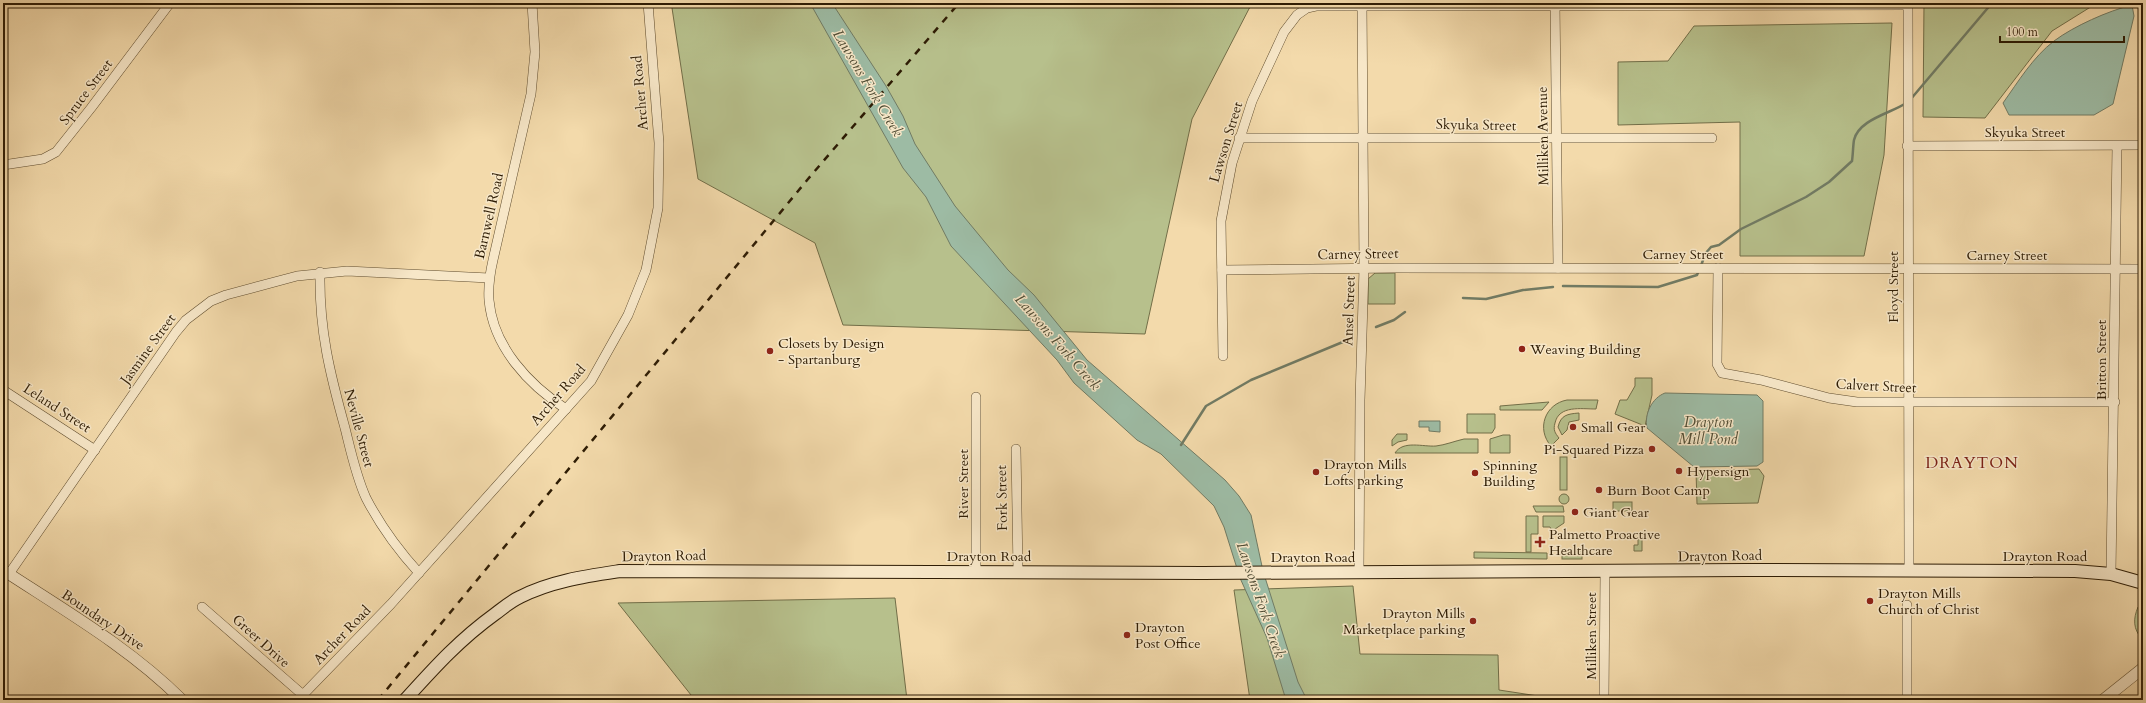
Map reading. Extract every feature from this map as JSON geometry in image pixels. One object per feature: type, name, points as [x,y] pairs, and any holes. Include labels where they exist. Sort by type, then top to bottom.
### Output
[{"type":"main road","name":"Drayton Road","points":[[405,700],[457,643],[507,604],[534,591],[585,576],[620,571],[976,570],[1203,573],[1909,570],[2075,571],[2111,574],[2143,583]]},
{"type":"street","name":"Spruce Street","points":[[3,165],[43,159],[56,152],[170,3]]},
{"type":"street","name":"Barnwell Road","points":[[532,3],[535,52],[531,94],[489,278],[491,311],[501,339],[510,356],[535,386],[566,409]]},
{"type":"street","name":"Archer Road","points":[[300,697],[363,635],[591,381],[621,328],[637,293],[652,247],[658,208],[660,178],[659,143],[648,3]]},
{"type":"street","name":"Lawson Street","points":[[1223,356],[1221,233],[1224,196],[1252,101],[1284,32],[1297,15],[1307,8],[1316,6],[1362,5],[1908,4]]},
{"type":"street","name":"Floyd Street","points":[[1908,4],[1907,268],[1909,570]]},
{"type":"street","name":"Ansel Street","points":[[1359,572],[1360,400],[1364,268],[1362,5]]},
{"type":"street","name":"Milliken Avenue","points":[[1555,5],[1558,139],[1558,268]]},
{"type":"street","name":"Skyuka Street","points":[[1240,138],[1712,138]]},
{"type":"street","name":"Skyuka Street","points":[[1907,146],[2143,145]]},
{"type":"street","name":"Britton Street","points":[[2111,574],[2115,402],[2117,146]]},
{"type":"street","name":"Carney Street","points":[[1222,270],[1364,268],[2143,269]]},
{"type":"street","name":"Calvert Street","points":[[1713,268],[1717,364],[1722,373],[1761,380],[1843,400],[1908,402],[2115,402]]},
{"type":"street","name":"Jasmine Street","points":[[6,572],[95,450],[176,332],[198,310],[226,295],[274,281],[320,272],[361,271],[489,278]]},
{"type":"street","name":"Neville Street","points":[[320,272],[320,317],[327,361],[360,482],[374,512],[419,573]]},
{"type":"street","name":"Leland Street","points":[[3,390],[95,450]]},
{"type":"street","name":"River Street","points":[[976,397],[976,570]]},
{"type":"street","name":"Fork Street","points":[[1016,449],[1018,571]]},
{"type":"street","name":"Boundary Drive","points":[[6,572],[123,650],[182,700]]},
{"type":"street","name":"Milliken Street","points":[[1604,700],[1605,572]]},
{"type":"street","points":[[1908,605],[1908,700]]},
{"type":"street","name":"Greer Drive","points":[[202,606],[300,697]]},
{"type":"street","points":[[2103,700],[2143,668]]},
{"type":"shaded area","points":[[676,3],[1252,3],[1192,119],[1145,334],[843,325],[815,243],[698,179],[672,8]]},
{"type":"shaded area","points":[[1924,3],[2097,3],[2052,31],[1985,118],[1923,117]]},
{"type":"shaded area","points":[[1892,23],[1884,155],[1864,256],[1740,256],[1740,122],[1618,125],[1618,62],[1668,61],[1694,26]]},
{"type":"shaded area","points":[[1375,273],[1395,273],[1395,304],[1368,304],[1368,279]]},
{"type":"shaded area","points":[[1635,378],[1652,378],[1652,395],[1645,426],[1615,414],[1620,400],[1627,400],[1635,386]]},
{"type":"shaded area","points":[[1567,400],[1598,400],[1596,409],[1571,409],[1561,413],[1557,417],[1554,428],[1555,433],[1559,438],[1551,446],[1546,439],[1544,432],[1545,418],[1553,406],[1559,402]]},
{"type":"shaded area","points":[[1549,402],[1542,410],[1500,410],[1500,406]]},
{"type":"shaded area","points":[[1579,413],[1579,420],[1569,422],[1567,430],[1562,435],[1558,427],[1561,420],[1565,416]]},
{"type":"shaded area","points":[[1467,414],[1495,414],[1495,428],[1492,433],[1467,433]]},
{"type":"shaded area","points":[[1397,434],[1407,434],[1407,440],[1398,442],[1392,446],[1392,440]]},
{"type":"shaded area","points":[[1503,435],[1510,435],[1510,453],[1490,453],[1490,439]]},
{"type":"shaded area","points":[[1464,439],[1478,439],[1478,453],[1395,453],[1399,449],[1408,445],[1436,446]]},
{"type":"shaded area","points":[[1560,457],[1567,457],[1567,490],[1560,490]]},
{"type":"shaded area","points":[[1759,469],[1764,476],[1758,503],[1697,504],[1696,471]]},
{"type":"shaded area","points":[[1562,494],[1566,494],[1568,495],[1568,503],[1562,504],[1559,501],[1559,497]]},
{"type":"shaded area","points":[[1613,502],[1632,502],[1632,511],[1613,511]]},
{"type":"shaded area","points":[[1533,506],[1563,506],[1564,512],[1536,512]]},
{"type":"shaded area","points":[[1526,516],[1538,516],[1538,534],[1531,534],[1531,552],[1526,552]]},
{"type":"shaded area","points":[[1543,516],[1564,516],[1564,523],[1552,531],[1550,527],[1543,527]]},
{"type":"shaded area","points":[[1638,539],[1642,539],[1642,551],[1634,551],[1634,545],[1638,545]]},
{"type":"shaded area","points":[[1562,551],[1582,551],[1582,559],[1562,559]]},
{"type":"shaded area","points":[[1474,552],[1547,553],[1547,559],[1474,558]]},
{"type":"shaded area","points":[[1353,586],[1360,654],[1498,655],[1499,690],[1564,700],[1250,700],[1234,590]]},
{"type":"shaded area","points":[[895,598],[907,700],[695,700],[618,603]]},
{"type":"shaded area","points":[[2138,607],[2143,610],[2142,639],[2135,628],[2135,616]]},
{"type":"water","name":"Lawsons Fork Creek","points":[[810,3],[832,3],[886,86],[903,116],[915,144],[955,206],[1008,270],[1034,295],[1087,360],[1225,480],[1239,496],[1251,515],[1263,571],[1298,682],[1307,700],[1286,700],[1267,638],[1240,578],[1224,527],[1214,506],[1161,454],[1137,440],[1074,383],[1057,360],[951,246],[926,197],[903,168]]},
{"type":"water","points":[[2132,5],[2134,16],[2113,104],[2094,115],[2009,115],[2003,103],[2026,70],[2046,47],[2062,35],[2081,25],[2102,15]]},
{"type":"water","name":"Drayton Mill Pond","points":[[1665,393],[1757,395],[1763,401],[1763,462],[1757,466],[1694,467],[1647,428],[1646,423],[1650,407],[1660,395]]},
{"type":"water","points":[[1419,421],[1440,421],[1440,432],[1429,431],[1429,427],[1419,427]]},
{"type":"waterway","points":[[1910,100],[1992,3]]},
{"type":"waterway","points":[[1701,266],[1705,254],[1711,247],[1719,245],[1741,229],[1806,197],[1829,182],[1852,161],[1854,140],[1862,127],[1877,117],[1906,103]]},
{"type":"waterway","points":[[1563,286],[1658,287],[1697,275],[1699,270]]},
{"type":"waterway","points":[[1463,298],[1486,299],[1523,290],[1553,287]]},
{"type":"waterway","points":[[1376,327],[1394,320],[1405,312]]},
{"type":"waterway","points":[[1181,445],[1206,406],[1251,380],[1350,339]]},
{"type":"railway","points":[[378,700],[808,179],[959,3]]},
{"type":"place","name":"Weaving Building","points":[[1522,349]]},
{"type":"place","name":"Closets by Design - Spartanburg","points":[[770,351]]},
{"type":"place","name":"Small Gear","points":[[1573,427]]},
{"type":"place","name":"Pi-Squared Pizza","points":[[1652,449]]},
{"type":"place","name":"Hypersign","points":[[1679,471]]},
{"type":"place","name":"Drayton Mills Lofts parking","points":[[1316,472]]},
{"type":"place","name":"Spinning Building","points":[[1475,473]]},
{"type":"place","name":"Burn Boot Camp","points":[[1599,490]]},
{"type":"place","name":"Giant Gear","points":[[1575,512]]},
{"type":"place","name":"Palmetto Proactive Healthcare","points":[[1540,542]]},
{"type":"place","name":"Drayton Mills Church of Christ","points":[[1870,601]]},
{"type":"place","name":"Drayton Mills Marketplace parking","points":[[1473,621]]},
{"type":"place","name":"Drayton Post Office","points":[[1127,635]]},
{"type":"district","name":"DRAYTON","points":[[1972,463]]}]
